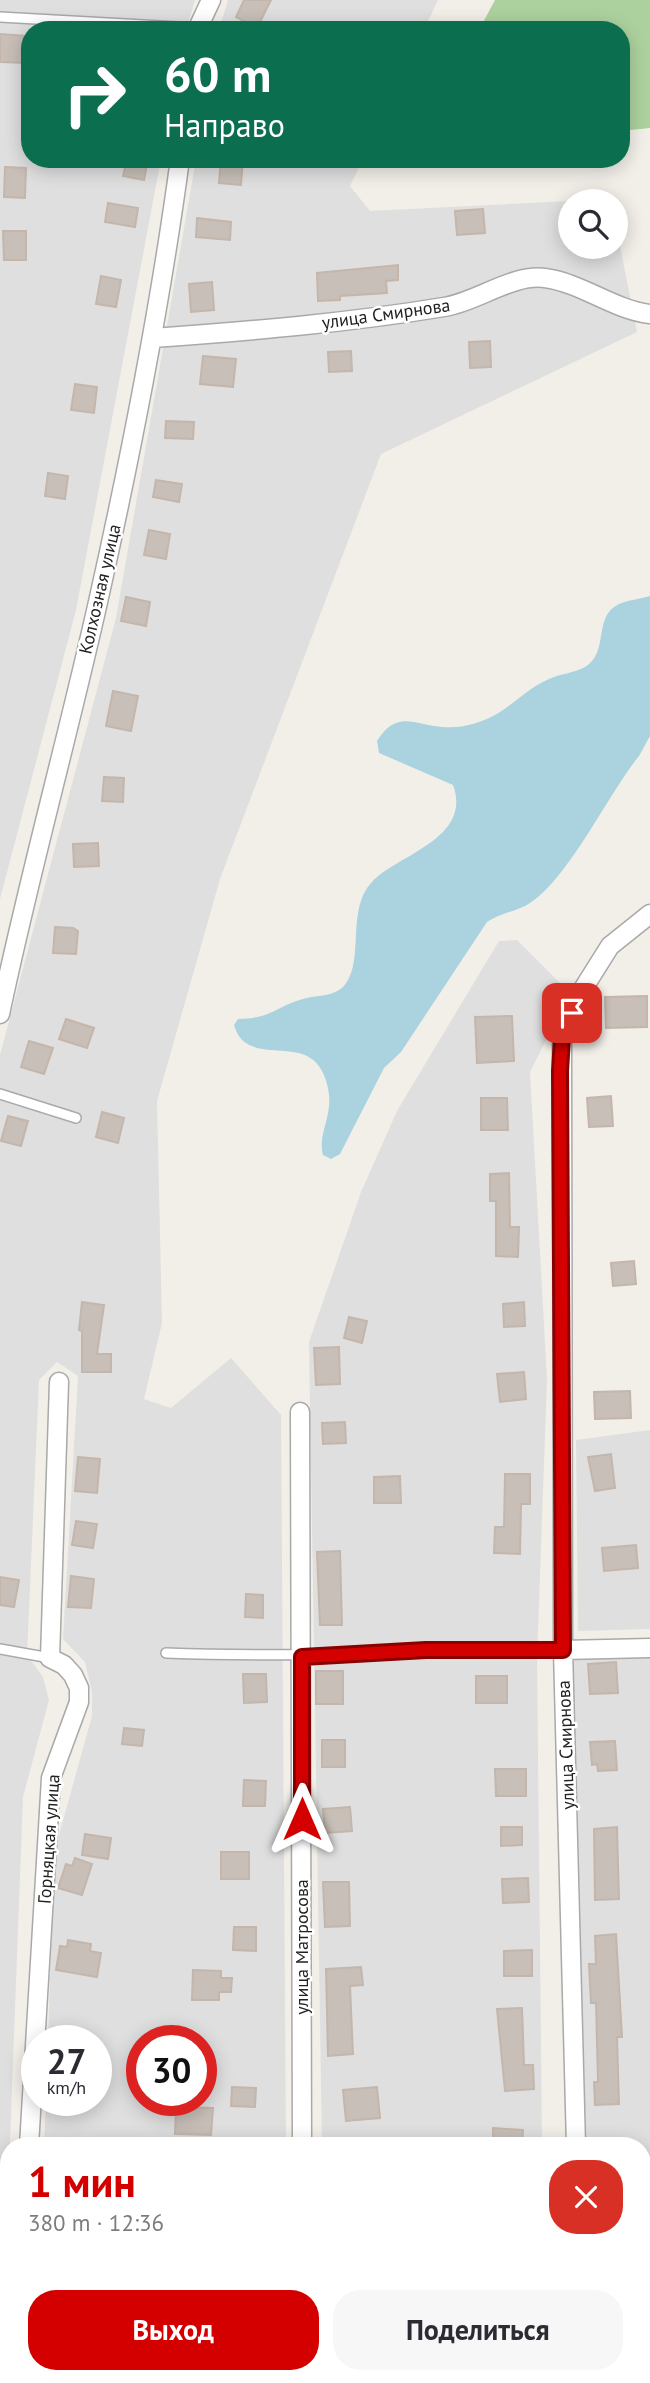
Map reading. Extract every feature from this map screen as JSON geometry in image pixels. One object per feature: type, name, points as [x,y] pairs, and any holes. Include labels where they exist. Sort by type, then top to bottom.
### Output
[{"type":"street","points":[[201,21],[211,0]]},
{"type":"street","name":"Колхозная улица","points":[[0,1014],[28,882],[98,603],[153,338],[179,168]]},
{"type":"street","name":"улица Смирнова","points":[[153,338],[350,321],[448,307],[527,279],[545,278],[634,312],[650,314]]},
{"type":"street","name":"улица Смирнова","points":[[576,2137],[563,1650],[562,1038],[583,989],[610,946],[650,914]]},
{"type":"street","points":[[50,1658],[59,1382]]},
{"type":"street","name":"улица Матросова","points":[[300,1412],[302,2137]]},
{"type":"street","points":[[563,1650],[650,1648]]},
{"type":"street","name":"Горняцкая улица","points":[[30,2137],[51,1778],[79,1702],[79,1688],[73,1675],[64,1665],[50,1658]]},
{"type":"lane","points":[[0,17],[66,21]]},
{"type":"lane","points":[[0,1094],[76,1118]]},
{"type":"lane","points":[[0,1650],[50,1658]]},
{"type":"lane","points":[[166,1653],[302,1657],[426,1650],[563,1650]]},
{"type":"shaded area","points":[[0,0],[195,0],[189,21],[21,21],[21,168],[159,168],[76,610],[0,899]]},
{"type":"shaded area","points":[[228,0],[438,0],[428,21],[222,21]]},
{"type":"shaded area","points":[[194,168],[359,168],[350,186],[370,211],[558,202],[558,259],[623,259],[637,332],[381,454],[220,879],[157,1101],[162,1323],[144,1399],[171,1408],[231,1358],[281,1415],[286,2137],[44,2137],[45,2116],[112,2116],[112,2025],[48,2025],[54,1853],[92,1716],[92,1692],[85,1662],[63,1639],[78,1376],[57,1362],[39,1380],[27,1655],[43,1677],[49,1700],[23,1797],[10,2137],[0,2137],[0,1055],[116,618]]},
{"type":"shaded area","points":[[517,940],[570,993],[530,1072],[547,1380],[537,1658],[542,2137],[322,2137],[309,1342],[361,1192],[397,1111],[499,941]]},
{"type":"shaded area","points":[[650,1430],[650,1629],[578,1631],[576,1440]]},
{"type":"shaded area","points":[[650,1656],[650,2137],[581,2137],[573,1658]]},
{"type":"green space","points":[[495,0],[650,0],[650,128],[630,130],[630,21],[484,21]]},
{"type":"water","points":[[650,596],[650,736],[639,756],[573,856],[545,891],[525,906],[487,922],[401,1052],[384,1068],[340,1154],[331,1159],[323,1155],[329,1097],[322,1071],[313,1060],[302,1054],[250,1045],[240,1038],[234,1025],[238,1019],[267,1014],[293,1002],[329,994],[343,987],[350,977],[353,964],[359,907],[364,894],[383,872],[429,844],[452,819],[456,804],[453,785],[379,753],[377,741],[384,731],[399,722],[458,727],[494,716],[542,682],[576,671],[593,661],[606,617],[611,610],[619,604]]},
{"type":"building","points":[[244,0],[271,0],[260,21],[244,21],[236,17]]},
{"type":"building","points":[[0,34],[21,36],[21,63],[0,62]]},
{"type":"building","points":[[5,167],[26,168],[25,198],[4,197]]},
{"type":"building","points":[[125,168],[146,168],[144,180],[123,176]]},
{"type":"building","points":[[220,168],[242,168],[241,185],[219,183]]},
{"type":"building","points":[[108,203],[138,208],[135,227],[105,222]]},
{"type":"building","points":[[483,209],[485,233],[457,235],[455,211]]},
{"type":"building","points":[[197,218],[231,222],[230,240],[196,237]]},
{"type":"building","points":[[3,231],[26,231],[26,260],[4,260]]},
{"type":"building","points":[[398,265],[398,280],[386,281],[387,293],[340,296],[340,300],[318,301],[317,273]]},
{"type":"building","points":[[101,276],[121,280],[116,307],[96,304]]},
{"type":"building","points":[[212,282],[214,310],[191,312],[189,284]]},
{"type":"building","points":[[490,341],[491,367],[470,368],[469,342]]},
{"type":"building","points":[[351,351],[352,371],[329,372],[328,352]]},
{"type":"building","points":[[203,356],[236,359],[233,387],[200,384]]},
{"type":"building","points":[[75,384],[97,387],[94,413],[71,410]]},
{"type":"building","points":[[166,421],[194,422],[193,439],[165,438]]},
{"type":"building","points":[[48,473],[68,476],[65,499],[45,496]]},
{"type":"building","points":[[156,480],[182,484],[179,502],[153,497]]},
{"type":"building","points":[[149,530],[170,534],[166,559],[144,555]]},
{"type":"building","points":[[126,597],[150,602],[146,626],[121,621]]},
{"type":"building","points":[[113,691],[138,696],[131,731],[106,726]]},
{"type":"building","points":[[104,777],[124,778],[123,802],[102,801]]},
{"type":"building","points":[[98,843],[99,866],[74,867],[73,844]]},
{"type":"building","points":[[55,927],[78,931],[76,954],[53,953]]},
{"type":"building","points":[[647,996],[647,1027],[606,1028],[605,997]]},
{"type":"building","points":[[512,1016],[514,1061],[477,1063],[475,1017]]},
{"type":"building","points":[[66,1019],[94,1028],[87,1048],[59,1039]]},
{"type":"building","points":[[29,1041],[53,1048],[44,1074],[21,1067]]},
{"type":"building","points":[[611,1096],[613,1126],[589,1127],[587,1098]]},
{"type":"building","points":[[481,1098],[507,1098],[508,1130],[481,1130]]},
{"type":"building","points":[[102,1112],[124,1118],[118,1143],[96,1137]]},
{"type":"building","points":[[8,1116],[28,1121],[21,1146],[1,1141]]},
{"type":"building","points":[[509,1173],[510,1227],[519,1227],[518,1257],[496,1256],[496,1201],[490,1201],[490,1174]]},
{"type":"building","points":[[634,1261],[636,1284],[613,1286],[611,1263]]},
{"type":"building","points":[[82,1302],[104,1305],[97,1354],[111,1354],[111,1372],[82,1372],[82,1331],[79,1330]]},
{"type":"building","points":[[524,1302],[525,1326],[504,1327],[503,1304]]},
{"type":"building","points":[[349,1317],[367,1321],[362,1343],[344,1338]]},
{"type":"building","points":[[339,1347],[340,1384],[316,1385],[314,1348]]},
{"type":"building","points":[[524,1372],[526,1399],[500,1402],[497,1374]]},
{"type":"building","points":[[630,1391],[631,1418],[595,1419],[594,1392]]},
{"type":"building","points":[[345,1422],[346,1443],[323,1444],[322,1423]]},
{"type":"building","points":[[611,1454],[615,1488],[595,1491],[588,1457]]},
{"type":"building","points":[[78,1457],[100,1459],[97,1493],[75,1491]]},
{"type":"building","points":[[505,1474],[530,1474],[530,1504],[521,1504],[520,1554],[494,1553],[495,1527],[504,1527]]},
{"type":"building","points":[[400,1476],[401,1503],[374,1503],[374,1477]]},
{"type":"building","points":[[76,1521],[97,1524],[93,1548],[72,1545]]},
{"type":"building","points":[[636,1545],[638,1568],[604,1571],[602,1548]]},
{"type":"building","points":[[340,1551],[342,1625],[320,1625],[317,1552]]},
{"type":"building","points":[[71,1576],[94,1579],[91,1608],[68,1607]]},
{"type":"building","points":[[0,1577],[19,1580],[14,1607],[0,1605]]},
{"type":"building","points":[[246,1594],[263,1595],[263,1618],[245,1617]]},
{"type":"building","points":[[616,1662],[618,1693],[590,1694],[588,1664]]},
{"type":"building","points":[[316,1671],[343,1671],[343,1704],[316,1704]]},
{"type":"building","points":[[243,1674],[266,1674],[267,1702],[244,1703]]},
{"type":"building","points":[[476,1676],[507,1676],[507,1703],[476,1703]]},
{"type":"building","points":[[124,1728],[144,1730],[142,1746],[122,1744]]},
{"type":"building","points":[[322,1740],[345,1740],[345,1767],[322,1767]]},
{"type":"building","points":[[615,1741],[617,1770],[598,1771],[597,1764],[592,1765],[590,1742]]},
{"type":"building","points":[[495,1769],[526,1769],[526,1796],[496,1796]]},
{"type":"building","points":[[244,1780],[266,1781],[265,1806],[243,1806]]},
{"type":"building","points":[[350,1807],[352,1831],[325,1833],[323,1809]]},
{"type":"building","points":[[501,1827],[522,1827],[522,1845],[501,1846]]},
{"type":"building","points":[[617,1827],[619,1899],[595,1900],[594,1829]]},
{"type":"building","points":[[85,1834],[111,1838],[108,1859],[82,1855]]},
{"type":"building","points":[[221,1852],[249,1852],[249,1879],[221,1879]]},
{"type":"building","points":[[75,1858],[92,1864],[82,1895],[58,1888],[66,1864],[72,1866]]},
{"type":"building","points":[[528,1878],[529,1902],[503,1903],[502,1879]]},
{"type":"building","points":[[323,1882],[349,1882],[350,1926],[325,1927]]},
{"type":"building","points":[[234,1927],[256,1927],[256,1951],[233,1950]]},
{"type":"building","points":[[616,1934],[622,2037],[617,2037],[619,2104],[595,2105],[594,2082],[598,2082],[596,2003],[591,2003],[589,1964],[596,1964],[595,1936]]},
{"type":"building","points":[[68,1940],[91,1944],[90,1951],[101,1953],[97,1977],[56,1970],[60,1946],[67,1947]]},
{"type":"building","points":[[532,1950],[532,1976],[504,1976],[504,1951]]},
{"type":"building","points":[[361,1967],[363,1985],[350,1986],[353,2054],[328,2056],[326,1969]]},
{"type":"building","points":[[193,1970],[221,1971],[221,1978],[232,1978],[231,1992],[219,1992],[219,2000],[192,2000]]},
{"type":"building","points":[[522,2008],[524,2065],[533,2065],[534,2089],[505,2091],[497,2009]]},
{"type":"building","points":[[232,2087],[256,2088],[255,2107],[231,2106]]},
{"type":"building","points":[[377,2087],[380,2118],[346,2121],[343,2090]]},
{"type":"building","points":[[176,2116],[212,2116],[211,2135],[175,2134]]},
{"type":"building","points":[[493,2128],[523,2130],[523,2137],[493,2137]]},
{"type":"route","points":[[302,1819],[302,1657],[426,1650],[563,1650],[564,1376],[560,1071],[562,1038],[572,1013]]}]
